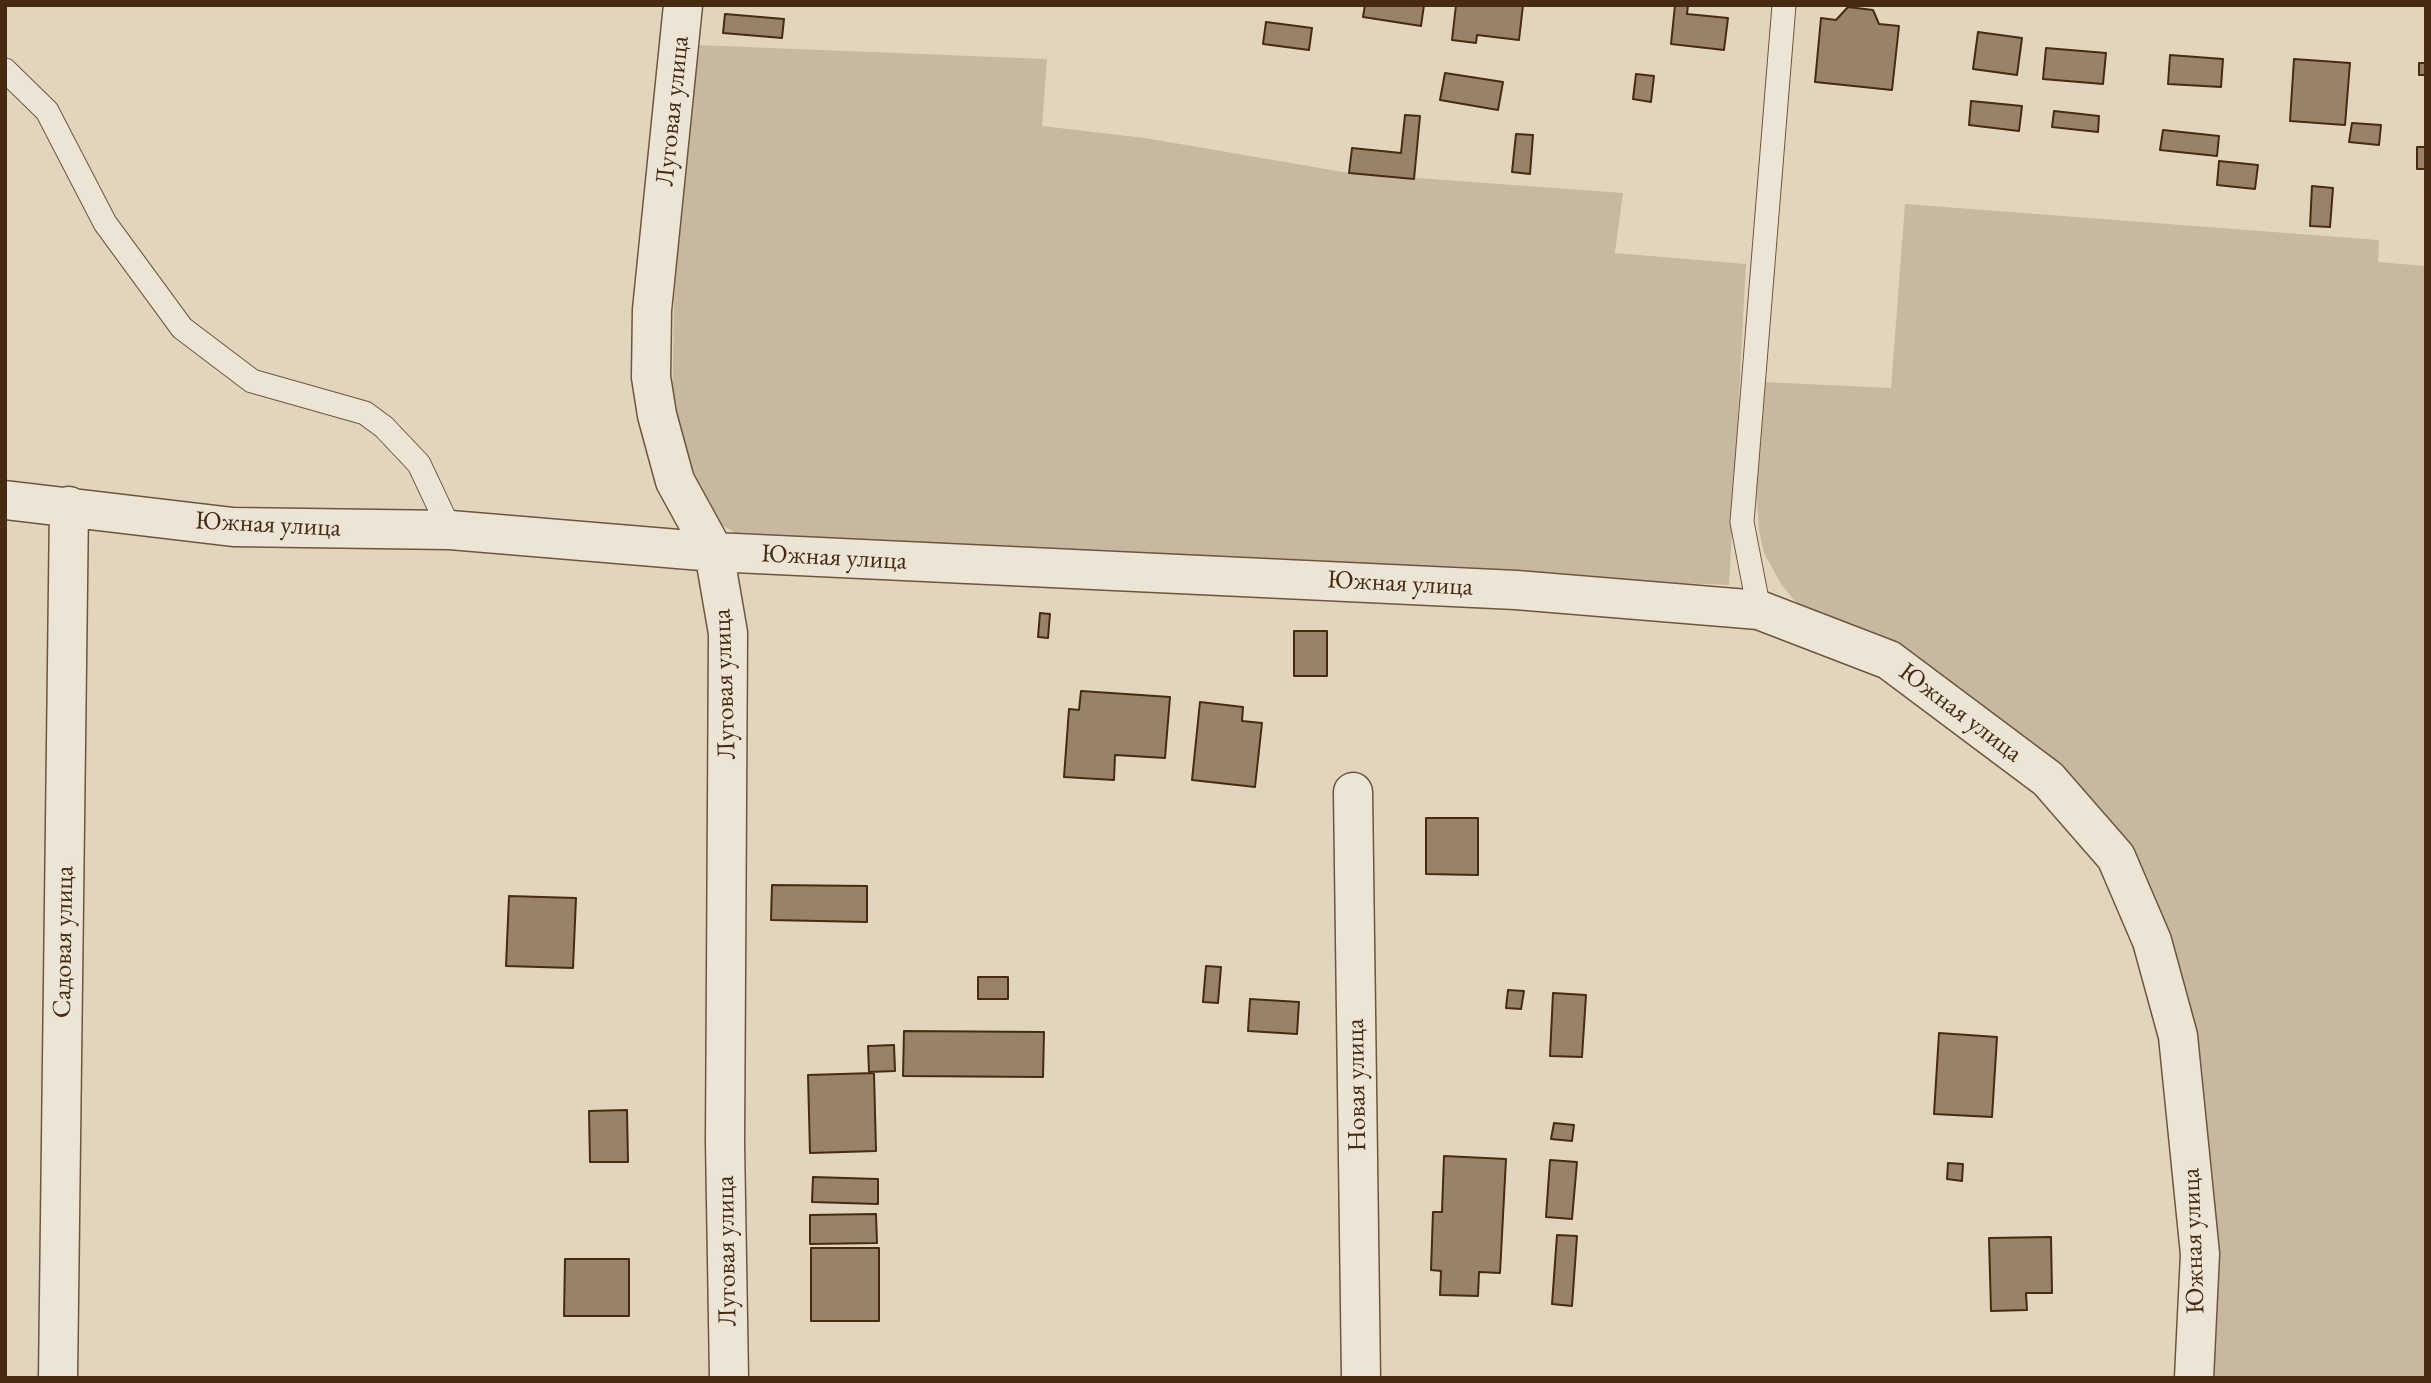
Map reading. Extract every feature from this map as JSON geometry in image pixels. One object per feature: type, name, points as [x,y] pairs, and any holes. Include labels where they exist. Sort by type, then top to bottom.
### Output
[{"type":"street","name":"Луговая улица","points":[[683,5],[653,310],[652,377],[657,415],[675,481],[714,552],[728,633],[725,1142],[729,1378]]},
{"type":"street","name":"Южная улица","points":[[5,500],[233,527],[450,530],[714,552],[1516,590],[1759,610],[1889,660],[2048,779],[2116,857],[2152,941],[2178,1036],[2200,1254],[2194,1378]]},
{"type":"street","name":"Садовая улица","points":[[58,1378],[69,506]]},
{"type":"street","name":"Новая улица","points":[[1353,792],[1361,1378]]},
{"type":"lane","points":[[1759,610],[1742,523],[1784,5]]},
{"type":"lane","points":[[5,70],[47,111],[105,223],[182,328],[252,381],[365,414],[384,427],[419,464],[450,530]]},
{"type":"shaded area","points":[[697,45],[1047,59],[1042,126],[1145,138],[1349,173],[1623,193],[1615,253],[1746,264],[1729,585],[989,555],[746,539],[713,520],[692,489],[672,415],[681,168]]},
{"type":"shaded area","points":[[1905,204],[2379,240],[2378,262],[2426,266],[2426,1378],[2211,1378],[2213,1184],[2195,1042],[2093,802],[1999,717],[1904,655],[1799,606],[1781,584],[1764,553],[1759,531],[1756,488],[1764,382],[1891,388]]},
{"type":"building","points":[[1365,5],[1424,5],[1421,26],[1363,17]]},
{"type":"building","points":[[1456,5],[1523,5],[1519,40],[1477,35],[1476,43],[1452,40]]},
{"type":"building","points":[[1675,5],[1688,5],[1687,14],[1728,18],[1724,50],[1671,44]]},
{"type":"building","points":[[1848,7],[1873,10],[1879,24],[1899,26],[1892,90],[1815,82],[1821,18],[1836,20]]},
{"type":"building","points":[[725,14],[784,19],[782,38],[723,33]]},
{"type":"building","points":[[1266,22],[1312,28],[1309,50],[1263,44]]},
{"type":"building","points":[[1978,32],[2022,38],[2017,75],[1973,69]]},
{"type":"building","points":[[2046,48],[2106,53],[2103,84],[2043,79]]},
{"type":"building","points":[[2170,55],[2223,59],[2221,87],[2168,84]]},
{"type":"building","points":[[2426,55],[2426,107],[2425,75],[2419,75],[2419,63],[2425,63]]},
{"type":"building","points":[[2294,59],[2350,63],[2345,125],[2290,121]]},
{"type":"building","points":[[1445,73],[1503,82],[1498,110],[1440,100]]},
{"type":"building","points":[[1636,74],[1654,76],[1651,102],[1633,99]]},
{"type":"building","points":[[1971,101],[2022,106],[2019,131],[1969,125]]},
{"type":"building","points":[[2054,111],[2099,116],[2098,132],[2052,127]]},
{"type":"building","points":[[1405,115],[1420,116],[1414,179],[1349,173],[1352,148],[1401,153]]},
{"type":"building","points":[[2352,123],[2381,125],[2379,145],[2349,142]]},
{"type":"building","points":[[2163,130],[2219,136],[2217,156],[2160,150]]},
{"type":"building","points":[[1516,134],[1533,135],[1530,174],[1512,172]]},
{"type":"building","points":[[2417,147],[2426,147],[2426,169],[2417,169]]},
{"type":"building","points":[[2219,161],[2258,165],[2255,189],[2217,185]]},
{"type":"building","points":[[2312,186],[2333,188],[2330,227],[2310,226]]},
{"type":"building","points":[[1040,613],[1050,614],[1048,638],[1038,637]]},
{"type":"building","points":[[1294,631],[1327,631],[1327,676],[1294,676]]},
{"type":"building","points":[[1081,691],[1170,697],[1165,758],[1115,755],[1114,780],[1064,777],[1069,709],[1079,710]]},
{"type":"building","points":[[1200,702],[1243,707],[1242,721],[1262,723],[1255,787],[1192,780]]},
{"type":"building","points":[[1426,818],[1478,818],[1478,875],[1426,874]]},
{"type":"building","points":[[772,885],[867,886],[867,922],[771,920]]},
{"type":"building","points":[[509,896],[576,898],[573,968],[506,966]]},
{"type":"building","points":[[1206,966],[1221,967],[1218,1003],[1203,1002]]},
{"type":"building","points":[[978,977],[1008,977],[1008,999],[978,999]]},
{"type":"building","points":[[1508,990],[1524,991],[1521,1009],[1506,1008]]},
{"type":"building","points":[[1553,993],[1586,995],[1582,1057],[1550,1056]]},
{"type":"building","points":[[1250,999],[1299,1002],[1297,1034],[1248,1031]]},
{"type":"building","points":[[904,1031],[1044,1032],[1043,1077],[903,1076]]},
{"type":"building","points":[[1939,1033],[1997,1037],[1992,1117],[1934,1114]]},
{"type":"building","points":[[894,1045],[895,1071],[869,1072],[868,1046]]},
{"type":"building","points":[[874,1073],[876,1151],[810,1153],[808,1075]]},
{"type":"building","points":[[627,1110],[628,1162],[590,1162],[589,1111]]},
{"type":"building","points":[[1554,1123],[1574,1125],[1572,1141],[1551,1139]]},
{"type":"building","points":[[1444,1156],[1506,1159],[1500,1273],[1479,1272],[1478,1296],[1440,1295],[1441,1271],[1431,1270],[1433,1212],[1442,1212]]},
{"type":"building","points":[[1550,1160],[1577,1162],[1572,1219],[1546,1217]]},
{"type":"building","points":[[1948,1163],[1963,1164],[1962,1181],[1947,1179]]},
{"type":"building","points":[[813,1177],[878,1179],[878,1204],[812,1202]]},
{"type":"building","points":[[876,1214],[877,1243],[810,1244],[810,1215]]},
{"type":"building","points":[[1557,1235],[1577,1236],[1572,1306],[1552,1304]]},
{"type":"building","points":[[2051,1237],[2052,1293],[2026,1293],[2027,1310],[1991,1311],[1989,1238]]},
{"type":"building","points":[[811,1248],[879,1248],[879,1321],[811,1321]]},
{"type":"building","points":[[565,1259],[629,1259],[629,1316],[564,1316]]}]
